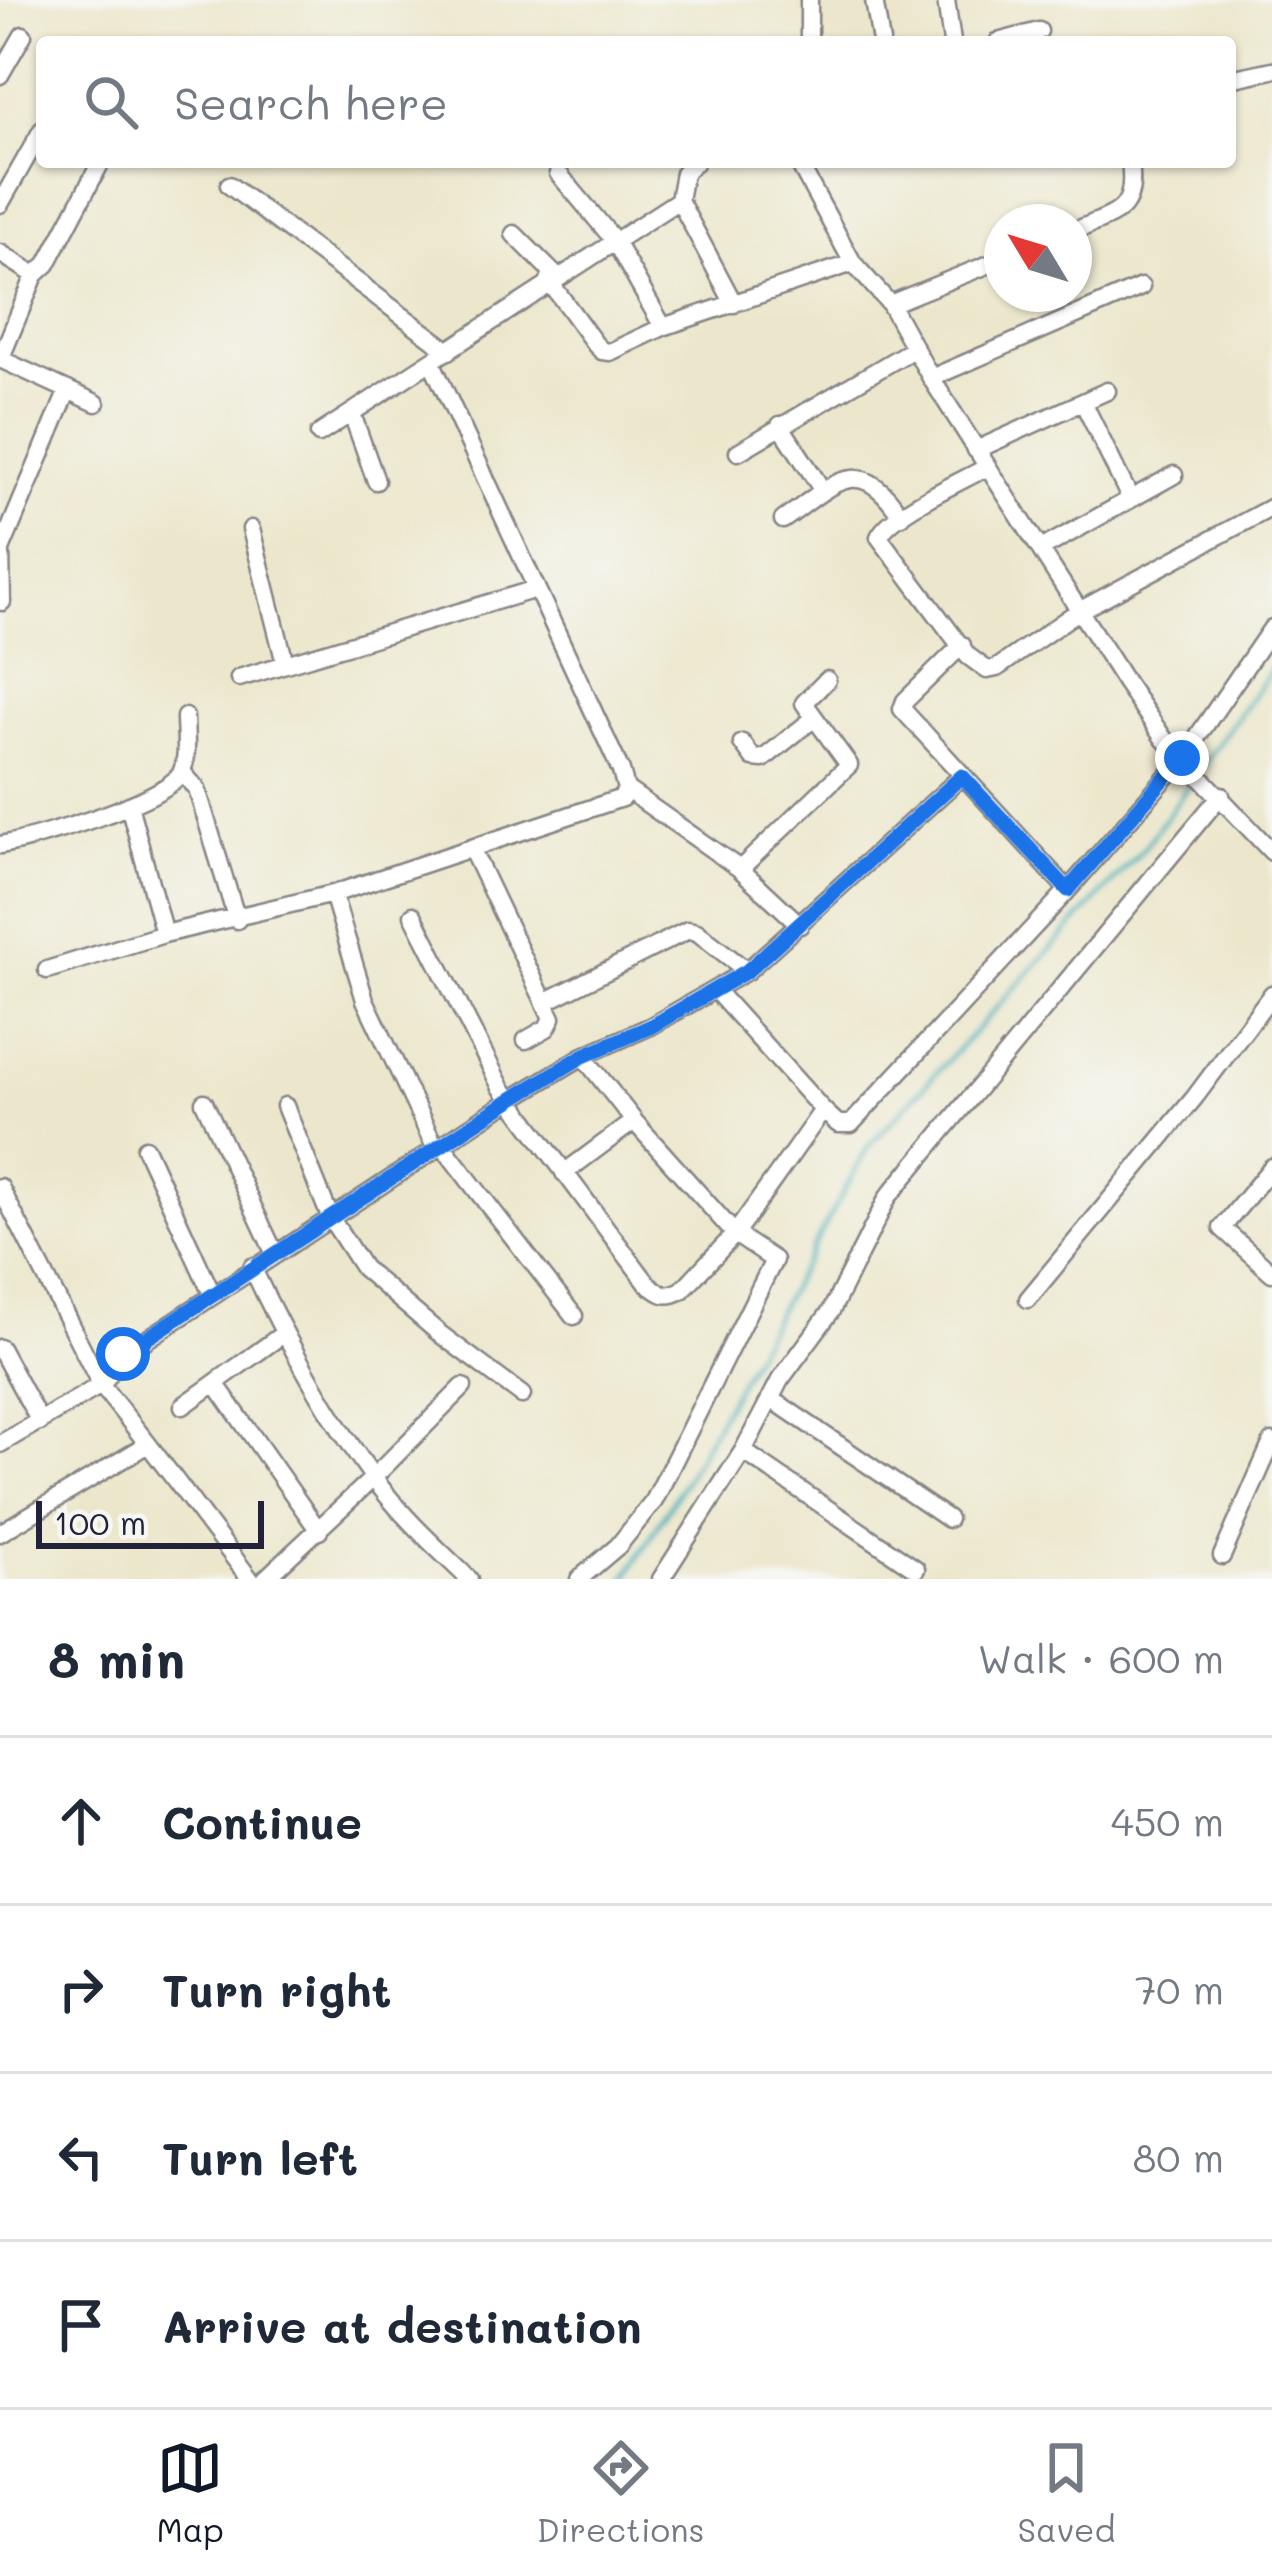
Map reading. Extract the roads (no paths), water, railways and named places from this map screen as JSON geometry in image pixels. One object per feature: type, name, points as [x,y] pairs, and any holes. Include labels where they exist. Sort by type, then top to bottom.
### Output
[{"type":"street","points":[[809,0],[809,36]]},
{"type":"street","points":[[874,0],[879,36]]},
{"type":"street","points":[[946,0],[951,36]]},
{"type":"street","points":[[1020,36],[1039,31]]},
{"type":"street","points":[[0,75],[23,35]]},
{"type":"street","points":[[1236,78],[1272,70]]},
{"type":"street","points":[[0,204],[36,141]]},
{"type":"street","points":[[96,404],[0,360],[34,275],[47,264],[98,168]]},
{"type":"street","points":[[689,168],[679,200],[734,304]]},
{"type":"street","points":[[802,168],[854,263],[890,304],[1077,612],[1164,739],[1272,851]]},
{"type":"street","points":[[1092,223],[1129,202],[1131,168]]},
{"type":"street","points":[[558,173],[614,240],[663,327]]},
{"type":"street","points":[[229,185],[449,350]]},
{"type":"street","points":[[319,434],[679,200]]},
{"type":"street","points":[[514,234],[553,279],[602,351],[610,352],[663,327],[854,263]]},
{"type":"street","points":[[0,253],[34,275]]},
{"type":"street","points":[[890,304],[984,266]]},
{"type":"street","points":[[931,378],[1141,287]]},
{"type":"street","points":[[738,452],[915,348]]},
{"type":"street","points":[[432,363],[626,789],[740,869],[800,925]]},
{"type":"street","points":[[2,602],[0,550],[68,390]]},
{"type":"street","points":[[976,450],[1107,391]]},
{"type":"street","points":[[1083,402],[1130,498]]},
{"type":"street","points":[[352,414],[376,481]]},
{"type":"street","points":[[780,425],[823,490]]},
{"type":"street","points":[[987,467],[882,530],[883,546],[976,664],[987,670],[997,668],[1077,612],[1272,507]]},
{"type":"street","points":[[1041,549],[1174,475]]},
{"type":"street","points":[[783,520],[823,490],[854,478],[867,478],[880,486],[902,516]]},
{"type":"street","points":[[251,529],[285,663]]},
{"type":"street","points":[[239,678],[536,589]]},
{"type":"street","points":[[716,991],[823,1110],[838,1124],[851,1124],[1187,762],[1272,628]]},
{"type":"street","points":[[962,645],[902,709],[1068,890]]},
{"type":"street","points":[[740,869],[846,771],[847,759],[804,703],[827,680]]},
{"type":"street","points":[[0,845],[34,840],[129,805],[174,781],[182,772],[186,753],[185,717]]},
{"type":"street","points":[[742,743],[753,758],[763,759],[814,719]]},
{"type":"street","points":[[182,772],[197,789],[237,920]]},
{"type":"street","points":[[0,1444],[101,1384],[123,1354],[512,1099],[583,1056],[652,1026],[747,971],[962,776]]},
{"type":"street","points":[[47,970],[164,934],[333,894],[615,802],[626,789]]},
{"type":"street","points":[[662,1579],[743,1451],[770,1398],[831,1311],[888,1197],[1218,792]]},
{"type":"street","points":[[129,805],[164,934]]},
{"type":"street","points":[[471,848],[545,1002],[551,1024],[526,1040]]},
{"type":"street","points":[[333,894],[365,1000],[438,1146],[574,1316]]},
{"type":"street","points":[[413,915],[483,1057],[564,1173],[660,1294],[682,1291],[735,1234],[823,1110]]},
{"type":"street","points":[[545,1002],[688,930],[747,971]]},
{"type":"street","points":[[1028,1299],[1195,1097],[1272,994]]},
{"type":"street","points":[[579,1579],[618,1546],[654,1501],[773,1268],[770,1254],[735,1234],[583,1056]]},
{"type":"street","points":[[204,1102],[274,1252]]},
{"type":"street","points":[[285,1106],[330,1216],[363,1268],[521,1395]]},
{"type":"street","points":[[564,1173],[634,1121]]},
{"type":"street","points":[[145,1148],[212,1294]]},
{"type":"street","points":[[1272,1168],[1222,1228],[1272,1273]]},
{"type":"street","points":[[0,1187],[101,1384],[250,1579]]},
{"type":"street","points":[[252,1267],[283,1334],[374,1478],[469,1579]]},
{"type":"street","points":[[183,1406],[283,1334]]},
{"type":"street","points":[[0,1348],[40,1422]]},
{"type":"street","points":[[214,1383],[319,1531]]},
{"type":"street","points":[[265,1579],[463,1387]]},
{"type":"street","points":[[770,1398],[948,1519]]},
{"type":"street","points":[[1222,1556],[1272,1442]]},
{"type":"street","points":[[0,1533],[148,1444]]},
{"type":"street","points":[[743,1451],[916,1569]]},
{"type":"waterway","points":[[625,1579],[686,1479],[868,1147],[1145,847],[1272,669]]}]
